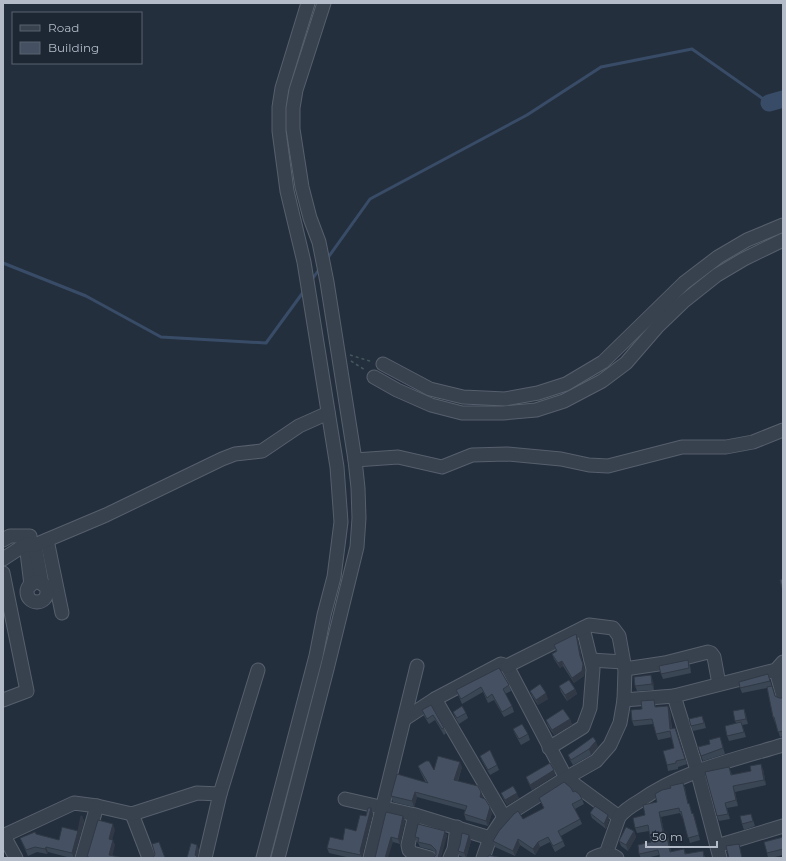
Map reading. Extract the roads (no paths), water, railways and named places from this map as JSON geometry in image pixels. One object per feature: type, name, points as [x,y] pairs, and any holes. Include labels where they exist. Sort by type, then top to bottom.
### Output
[{"type":"street","points":[[263,858],[316,656],[324,615],[334,577],[341,522],[337,467],[311,303],[304,262],[287,191],[279,131],[279,107],[282,88],[308,3]]},
{"type":"street","points":[[278,858],[357,547],[359,518],[355,460],[328,282],[319,242],[310,218],[302,187],[293,129],[293,108],[296,90],[324,3]]},
{"type":"street","points":[[299,35],[313,40]]},
{"type":"street","points":[[383,364],[430,389],[463,398],[505,399],[538,393],[566,384],[603,362],[684,283],[718,257],[747,240],[783,225]]},
{"type":"street","points":[[374,377],[397,390],[431,405],[462,413],[503,414],[536,410],[564,401],[602,381],[626,363],[658,326],[683,302],[717,275],[783,240]]},
{"type":"street","points":[[3,559],[35,543],[106,515],[222,459],[235,454],[262,451],[299,426],[328,413]]},
{"type":"street","points":[[355,460],[398,457],[442,467],[472,455],[507,454],[561,459],[589,465],[608,466],[682,447],[726,447],[753,442],[783,430]]},
{"type":"street","points":[[3,540],[16,535],[30,536],[35,543],[62,613]]},
{"type":"street","points":[[8,597],[34,587],[35,543]]},
{"type":"street","points":[[3,573],[28,691],[3,700]]},
{"type":"street","points":[[483,858],[490,838],[504,817],[596,761],[610,745],[620,723],[624,700],[624,665],[619,636],[613,628],[589,625],[507,666]]},
{"type":"street","points":[[550,748],[583,727],[590,708],[593,669],[584,628]]},
{"type":"street","points":[[591,660],[624,665],[665,663],[708,652],[714,657],[719,684]]},
{"type":"street","points":[[406,718],[435,699],[501,664],[507,666],[566,778],[619,817]]},
{"type":"street","points":[[370,858],[418,666]]},
{"type":"street","points":[[624,700],[674,696],[779,666],[783,696]]},
{"type":"street","points":[[205,858],[220,794],[258,670]]},
{"type":"street","points":[[674,696],[697,770],[718,852],[783,826]]},
{"type":"street","points":[[435,699],[504,817]]},
{"type":"street","points":[[593,858],[598,855],[612,856],[619,817],[623,812],[652,792],[697,770],[783,745]]},
{"type":"street","points":[[16,858],[3,836],[70,804],[74,803],[97,806],[132,814],[197,793],[220,794]]},
{"type":"street","points":[[345,799],[415,815],[490,838]]},
{"type":"street","points":[[82,858],[97,806]]},
{"type":"street","points":[[132,814],[149,858]]},
{"type":"street","points":[[415,815],[408,850],[412,853],[430,858]]},
{"type":"street","points":[[450,858],[454,849],[457,828]]},
{"type":"waterway","points":[[327,259],[370,199],[527,115],[601,67],[692,49],[769,103]]},
{"type":"waterway","points":[[769,103],[783,99]]},
{"type":"waterway","points":[[3,263],[86,296],[161,337],[266,343],[304,291]]},
{"type":"waterway","points":[[311,281],[320,268]]}]
